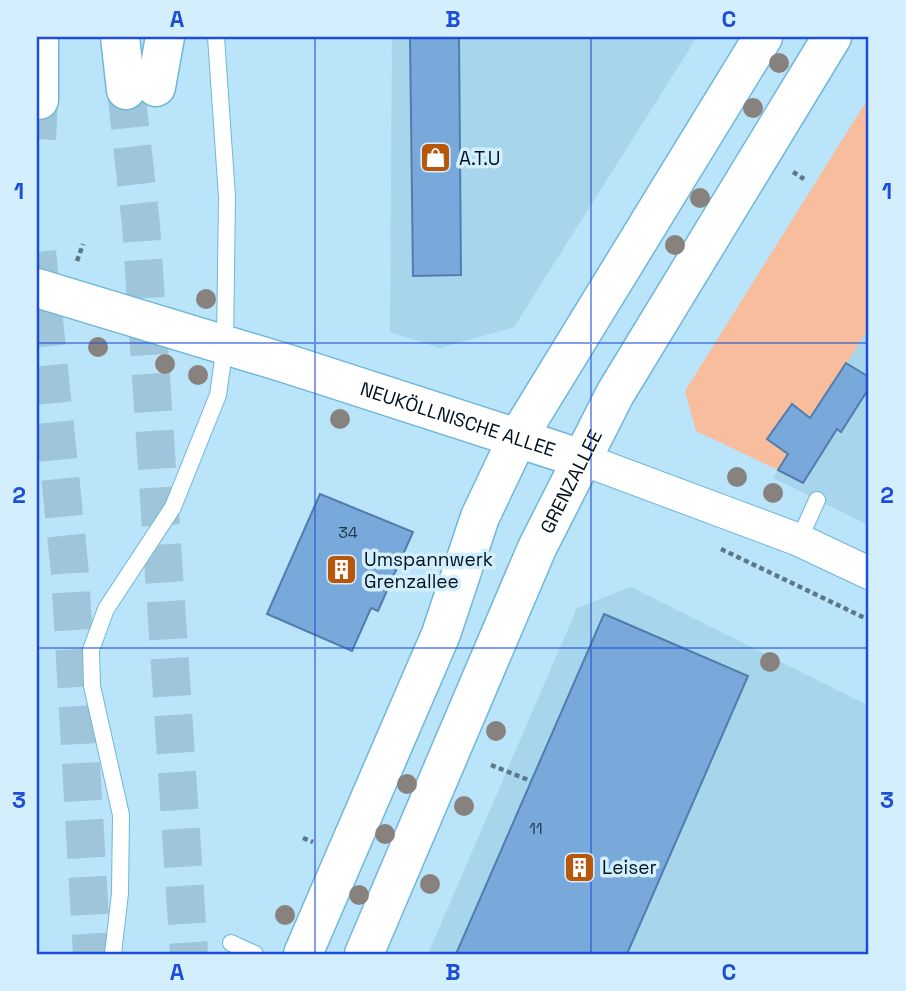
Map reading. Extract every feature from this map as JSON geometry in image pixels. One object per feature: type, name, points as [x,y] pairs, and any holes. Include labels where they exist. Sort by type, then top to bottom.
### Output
[{"type":"main road","points":[[39,37],[39,100]]},
{"type":"main road","points":[[120,37],[141,88],[165,37]]},
{"type":"main road","points":[[303,954],[441,634],[480,517],[518,438],[763,37]]},
{"type":"main road","name":"GRENZALLEE","points":[[364,954],[537,548],[582,459],[628,374],[832,37]]},
{"type":"main road","name":"NEUKÖLLNISCHE ALLEE","points":[[37,288],[582,459]]},
{"type":"street","name":"NEUKÖLLNISCHE ALLEE","points":[[582,459],[799,540],[869,573]]},
{"type":"lane","points":[[113,954],[120,893],[121,815],[92,686],[91,650],[106,608],[173,507],[219,395],[225,345],[227,197],[216,37]]},
{"type":"lane","points":[[799,540],[817,500]]},
{"type":"lane","points":[[231,943],[255,954]]},
{"type":"path","points":[[790,170],[804,179]]},
{"type":"path","points":[[78,261],[83,244]]},
{"type":"path","points":[[491,765],[531,780]]},
{"type":"shaded area","points":[[392,37],[697,37],[514,327],[440,348],[390,332]]},
{"type":"shaded area","points":[[869,97],[869,328],[778,470],[696,431],[685,391]]},
{"type":"shaded area","points":[[869,328],[869,524],[868,525],[773,478]]},
{"type":"shaded area","points":[[631,587],[869,706],[869,954],[428,954],[577,608]]},
{"type":"building","name":"A.T.U","points":[[410,37],[459,37],[461,275],[413,276]]},
{"type":"building","points":[[846,363],[869,377],[869,388],[841,432],[837,429],[803,483],[778,470],[788,454],[767,439],[792,404],[810,418]]},
{"type":"building","name":"Umspannwerk Grenzallee","points":[[320,494],[413,532],[378,611],[371,608],[352,651],[267,614]]},
{"type":"building","name":"Leiser","points":[[604,614],[748,676],[627,954],[456,954]]},
{"type":"tunnel","points":[[126,90],[141,225],[189,954]]},
{"type":"tunnel","points":[[37,139],[39,100]]},
{"type":"tunnel","points":[[37,252],[70,573],[92,954]]},
{"type":"place","name":"A.T.U","points":[[436,158]]},
{"type":"place","name":"Umspannwerk Grenzallee","points":[[341,570]]},
{"type":"place","name":"Leiser","points":[[579,867]]}]
